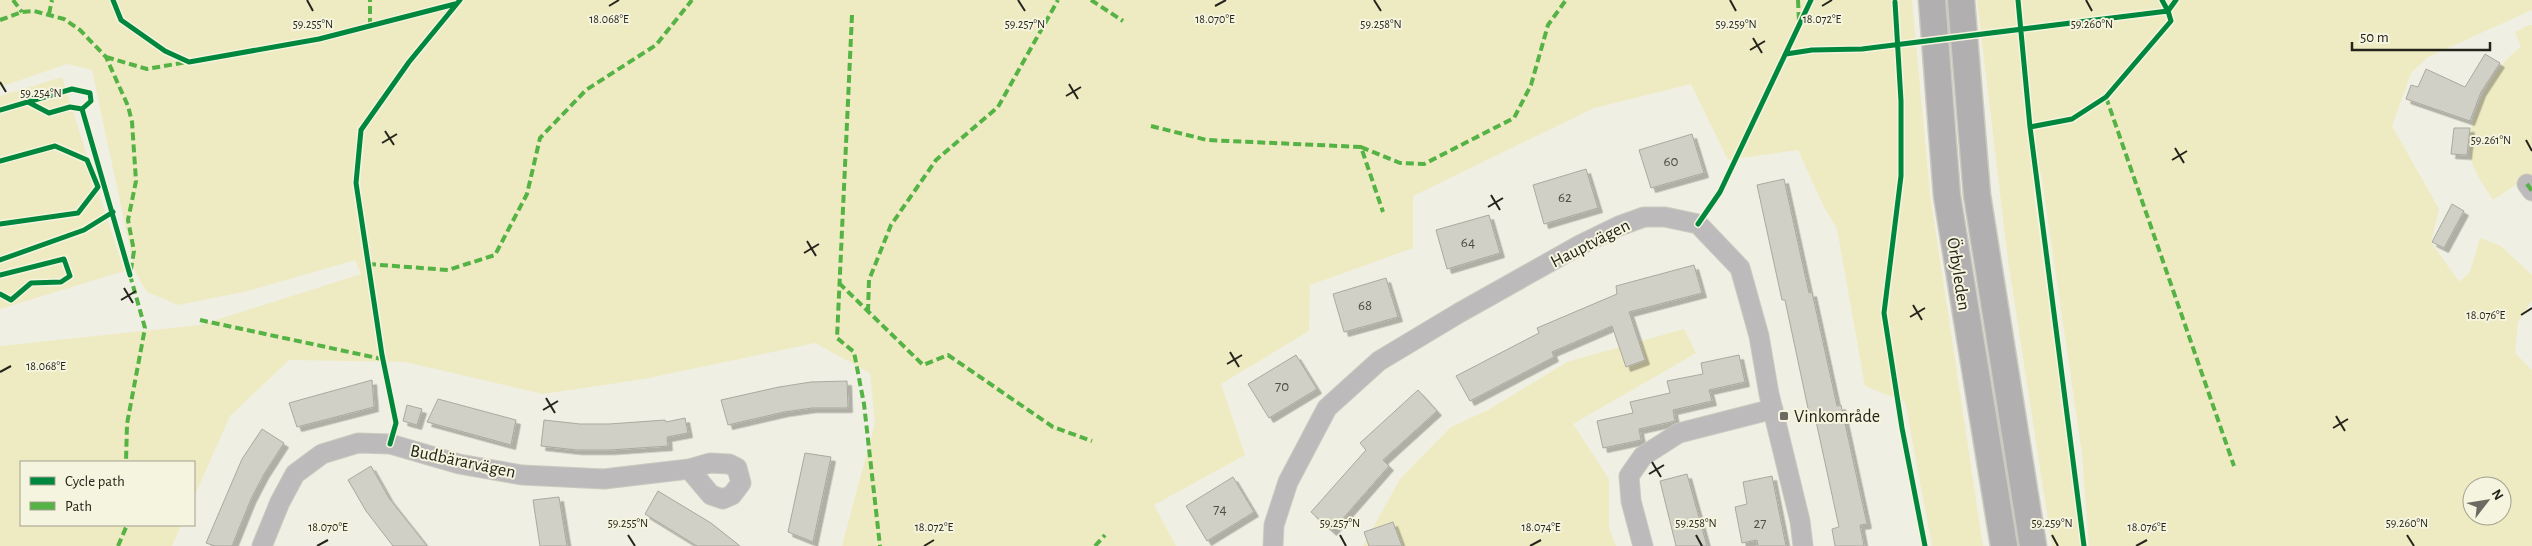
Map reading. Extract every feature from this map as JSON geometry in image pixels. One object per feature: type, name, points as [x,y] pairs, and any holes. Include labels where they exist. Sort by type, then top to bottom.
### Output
[{"type":"main road","name":"Örbyleden","points":[[1932,0],[1947,196],[2004,546]]},
{"type":"main road","name":"Örbyleden","points":[[1961,0],[1978,195],[2033,546]]},
{"type":"street","name":"Hauptvägen","points":[[1273,546],[1274,525],[1288,482],[1328,408],[1379,361],[1459,313],[1580,245],[1618,226],[1644,216],[1666,217],[1698,224],[1740,268],[1759,336],[1773,409],[1800,521],[1803,546]]},
{"type":"street","points":[[1643,546],[1631,501],[1629,476],[1644,456],[1679,433],[1773,409]]},
{"type":"street","name":"Budbärarvägen","points":[[262,546],[280,502],[295,474],[322,454],[358,443],[390,444],[459,464],[522,474],[604,479],[689,469]]},
{"type":"shaded area","points":[[0,0],[1912,0],[1930,194],[1983,546],[1932,546],[1905,402],[1865,386],[1837,229],[1824,207],[1798,150],[1728,160],[1691,84],[1594,108],[1413,196],[1413,248],[1310,285],[1309,331],[1221,384],[1245,455],[1154,505],[1176,546],[842,546],[875,423],[870,373],[815,343],[644,379],[543,394],[405,362],[289,360],[230,416],[195,495],[195,461],[20,461],[20,526],[181,526],[172,546],[0,546],[0,346],[200,325],[361,274],[355,260],[248,291],[178,305],[147,292],[135,272],[92,70],[67,64],[0,87]]},
{"type":"shaded area","points":[[1977,0],[2532,0],[2532,10],[2428,57],[2411,73],[2392,126],[2439,209],[2431,242],[2459,282],[2470,272],[2480,238],[2501,246],[2532,275],[2532,300],[2518,322],[2515,353],[2532,370],[2532,546],[2089,546],[2082,454],[2041,172],[2033,187],[2081,546],[2052,546],[2008,260]]},
{"type":"shaded area","points":[[2532,25],[2532,174],[2493,200],[2480,179],[2470,155],[2472,126],[2483,95],[2491,80],[2521,47],[2515,32]]},
{"type":"shaded area","points":[[62,77],[124,271],[0,309],[0,96]]},
{"type":"shaded area","points":[[1684,329],[1696,353],[1573,424],[1609,479],[1609,528],[1616,546],[1363,546],[1400,479],[1451,427],[1488,410],[1567,362]]},
{"type":"building","points":[[2485,54],[2500,63],[2481,92],[2470,121],[2406,99],[2411,85],[2418,87],[2426,69],[2465,87]]},
{"type":"building","points":[[2454,128],[2470,128],[2467,155],[2451,154]]},
{"type":"building","points":[[1692,134],[1704,173],[1651,188],[1639,150]]},
{"type":"building","points":[[1586,169],[1598,208],[1544,224],[1533,185]]},
{"type":"building","points":[[1784,179],[1809,293],[1812,292],[1837,406],[1841,405],[1867,524],[1860,525],[1864,546],[1835,546],[1832,529],[1839,527],[1814,412],[1809,413],[1785,300],[1782,300],[1757,185]]},
{"type":"building","points":[[2452,204],[2464,211],[2444,248],[2432,242]]},
{"type":"building","points":[[1489,215],[1500,253],[1447,269],[1436,230]]},
{"type":"building","points":[[1694,265],[1702,293],[1629,312],[1645,360],[1626,367],[1612,326],[1552,352],[1554,357],[1470,401],[1456,376],[1539,333],[1537,328],[1617,294],[1616,286]]},
{"type":"building","points":[[1386,278],[1398,317],[1344,332],[1333,294]]},
{"type":"building","points":[[1296,355],[1317,389],[1269,418],[1248,384]]},
{"type":"building","points":[[1739,355],[1745,382],[1709,390],[1712,401],[1673,410],[1675,421],[1639,429],[1641,440],[1603,448],[1597,421],[1633,413],[1630,402],[1670,393],[1667,381],[1703,374],[1701,363]]},
{"type":"building","points":[[372,380],[374,407],[297,427],[289,403]]},
{"type":"building","points":[[847,381],[848,408],[812,408],[784,412],[728,425],[721,400],[811,382]]},
{"type":"building","points":[[1418,390],[1437,411],[1383,460],[1389,466],[1332,531],[1311,512],[1366,450],[1360,443]]},
{"type":"building","points":[[438,399],[516,420],[511,445],[427,422]]},
{"type":"building","points":[[407,405],[422,409],[417,425],[403,421]]},
{"type":"building","points":[[685,418],[688,433],[667,437],[668,446],[577,450],[541,446],[544,420],[580,424],[609,424],[665,420],[666,422]]},
{"type":"building","points":[[262,429],[284,443],[251,499],[232,546],[215,546],[206,543],[242,459]]},
{"type":"building","points":[[805,453],[831,457],[813,542],[788,532]]},
{"type":"building","points":[[371,466],[389,498],[427,546],[393,546],[366,511],[348,480]]},
{"type":"building","points":[[1687,474],[1707,546],[1676,546],[1660,481]]},
{"type":"building","points":[[1772,476],[1786,546],[1758,546],[1757,540],[1742,543],[1735,507],[1747,504],[1743,482]]},
{"type":"building","points":[[1233,477],[1254,512],[1207,541],[1186,506]]},
{"type":"building","points":[[658,491],[711,523],[740,546],[697,546],[645,514]]},
{"type":"building","points":[[559,497],[567,546],[540,546],[533,500]]},
{"type":"building","points":[[1393,522],[1402,546],[1369,546],[1364,532]]},
{"type":"marked path","points":[[13,0],[22,12]]},
{"type":"marked path","points":[[49,14],[52,0]]},
{"type":"marked path","points":[[370,0],[370,26]]},
{"type":"marked path","points":[[368,264],[448,270],[495,255],[527,194],[540,138],[586,90],[656,45],[692,0]]},
{"type":"marked path","points":[[868,312],[869,280],[891,225],[936,160],[998,107],[1058,0]]},
{"type":"marked path","points":[[1091,0],[1123,21]]},
{"type":"marked path","points":[[1361,147],[1400,163],[1424,164],[1514,118],[1531,85],[1548,25],[1566,0]]},
{"type":"marked path","points":[[1798,0],[1799,21]]},
{"type":"marked path","points":[[0,20],[22,12],[34,11],[64,19],[80,30],[106,57],[128,106],[132,122],[136,181],[128,220],[134,251],[130,275],[145,328],[127,424],[126,461]]},
{"type":"marked path","points":[[852,15],[837,338],[854,352],[864,404],[880,546]]},
{"type":"marked path","points":[[106,57],[147,69],[187,62]]},
{"type":"marked path","points":[[2106,97],[2234,466]]},
{"type":"marked path","points":[[1151,126],[1207,140],[1361,147],[1383,212]]},
{"type":"marked path","points":[[2527,184],[2532,191]]},
{"type":"marked path","points":[[839,283],[923,365],[948,355],[1053,427],[1092,441]]},
{"type":"marked path","points":[[200,320],[382,359]]},
{"type":"marked path","points":[[118,546],[127,526]]},
{"type":"marked path","points":[[1095,546],[1105,535]]},
{"type":"cycle path","points":[[113,0],[121,20],[165,51],[189,62],[319,39],[455,4]]},
{"type":"cycle path","points":[[390,444],[396,423],[382,355],[356,183],[361,130],[409,62],[460,0]]},
{"type":"cycle path","points":[[1698,224],[1720,192],[1811,0]]},
{"type":"cycle path","points":[[2018,0],[2030,127],[2084,546]]},
{"type":"cycle path","points":[[1786,54],[1812,50],[1862,49],[2168,11],[2162,0]]},
{"type":"cycle path","points":[[2030,127],[2072,119],[2106,97],[2171,21],[2168,11],[2176,0]]},
{"type":"cycle path","points":[[1895,2],[1901,101],[1901,176],[1884,313],[1902,428],[1925,546]]},
{"type":"cycle path","points":[[0,110],[72,89],[90,93],[91,101],[82,109]]},
{"type":"cycle path","points":[[28,102],[49,113],[70,107],[82,109],[130,275]]},
{"type":"cycle path","points":[[0,161],[55,146],[87,160],[98,187],[78,213],[0,224]]},
{"type":"cycle path","points":[[0,260],[84,230],[113,212]]},
{"type":"cycle path","points":[[0,275],[64,259],[70,276],[61,282],[31,283],[11,300],[0,294]]},
{"type":"place","name":"Vinkområde","points":[[1784,416]]}]
